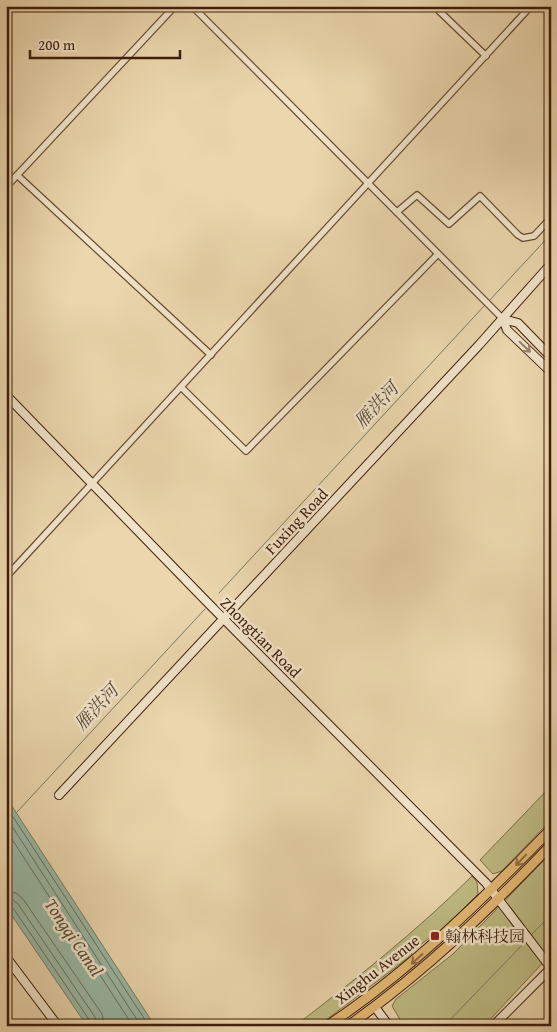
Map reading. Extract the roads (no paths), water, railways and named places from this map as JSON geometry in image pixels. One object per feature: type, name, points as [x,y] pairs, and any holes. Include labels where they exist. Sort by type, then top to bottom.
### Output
[{"type":"main road","name":"Xinghu Avenue","points":[[328,1026],[370,997],[412,964],[492,890],[551,830]]},
{"type":"main road","name":"Xinghu Avenue","points":[[348,1026],[433,960],[499,898],[551,844]]},
{"type":"street","points":[[6,188],[175,6]]},
{"type":"street","points":[[192,6],[503,319],[507,330],[551,372]]},
{"type":"street","points":[[434,6],[486,56]]},
{"type":"street","points":[[6,577],[93,485],[531,6]]},
{"type":"street","points":[[17,175],[212,355]]},
{"type":"street","points":[[397,212],[417,195],[449,224],[480,196],[523,238],[534,236],[551,218]]},
{"type":"street","points":[[182,388],[246,452],[437,254]]},
{"type":"street","name":"Fuxing Road","points":[[59,795],[503,319],[551,264]]},
{"type":"street","points":[[503,319],[518,323],[551,357]]},
{"type":"street","name":"Zhongtian Road","points":[[6,395],[492,890],[551,968]]},
{"type":"street","points":[[6,957],[58,1026]]},
{"type":"street","points":[[493,1026],[551,968]]},
{"type":"street","points":[[375,1006],[389,1026]]},
{"type":"water","name":"Tongqi Canal","points":[[6,797],[155,1026],[87,1026],[6,907]]},
{"type":"waterway","name":"雁洪河","points":[[488,302],[551,234]]},
{"type":"waterway","name":"雁洪河","points":[[219,593],[485,305]]},
{"type":"waterway","name":"雁洪河","points":[[17,812],[205,609]]},
{"type":"waterway","points":[[531,935],[551,915]]},
{"type":"waterway","points":[[444,1026],[527,940]]},
{"type":"place","name":"翰林科技园","points":[[435,936]]}]
